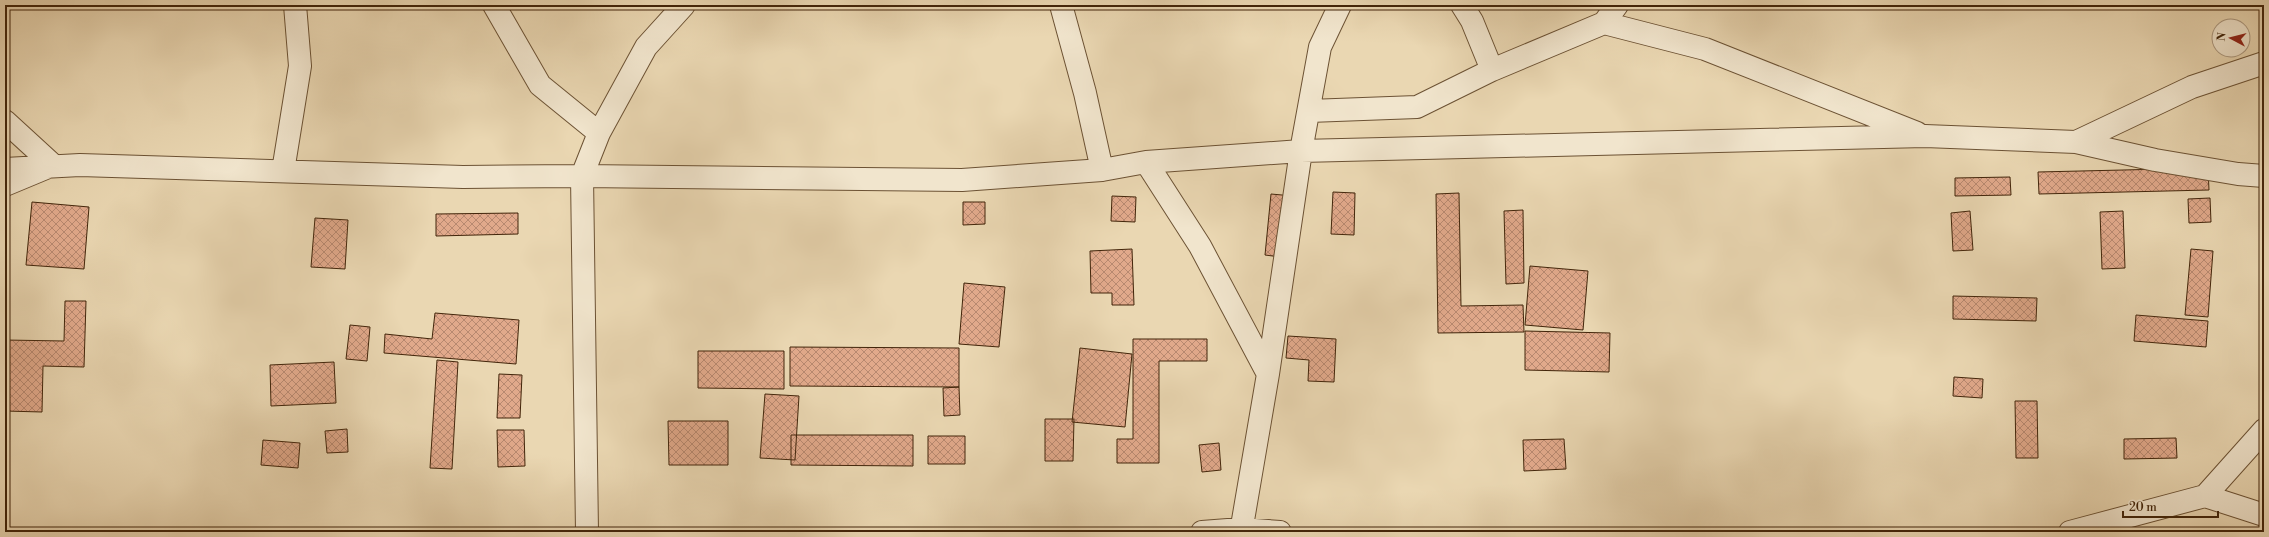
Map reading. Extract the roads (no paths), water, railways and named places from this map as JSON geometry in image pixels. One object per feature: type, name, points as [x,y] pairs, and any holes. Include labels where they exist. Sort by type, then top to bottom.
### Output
[{"type":"street","points":[[283,171],[300,66],[295,5]]},
{"type":"street","points":[[494,5],[540,85],[599,133]]},
{"type":"street","points":[[587,532],[582,176],[599,133],[646,47],[684,5]]},
{"type":"street","points":[[1061,5],[1085,92],[1102,170]]},
{"type":"street","points":[[1241,531],[1268,374],[1301,151],[1320,47],[1340,5]]},
{"type":"street","points":[[1462,5],[1472,21],[1492,70]]},
{"type":"street","points":[[1309,111],[1417,107],[1604,14],[1617,5]]},
{"type":"street","points":[[1604,14],[1705,49],[1925,136]]},
{"type":"street","points":[[2076,142],[2192,87],[2264,63]]},
{"type":"street","points":[[5,121],[53,165]]},
{"type":"street","points":[[5,169],[53,165],[463,177],[582,176],[962,180],[1102,170],[1146,162],[1301,151],[1925,136],[2076,142],[2156,160],[2238,174],[2264,176]]},
{"type":"street","points":[[1146,162],[1200,246],[1268,374]]},
{"type":"street","points":[[5,185],[53,165]]},
{"type":"street","points":[[2206,496],[2264,430]]},
{"type":"street","points":[[2070,532],[2206,496],[2264,515]]},
{"type":"street","points":[[1202,532],[1280,532]]}]
